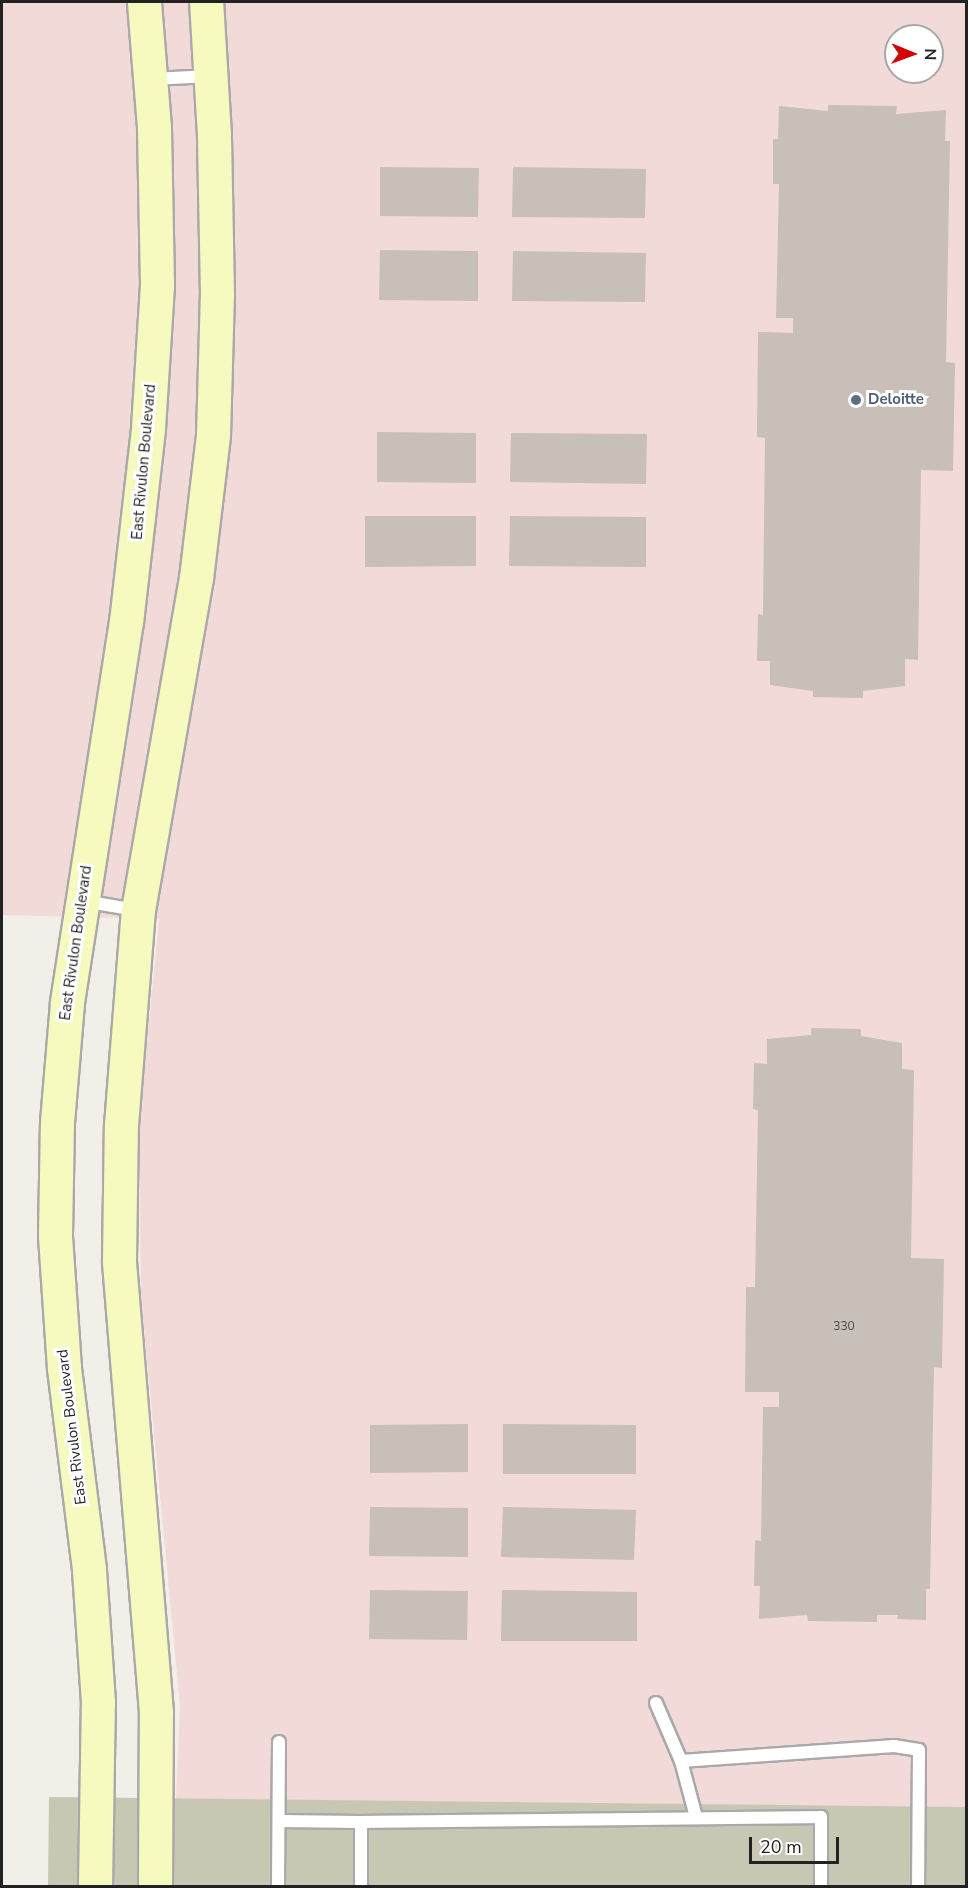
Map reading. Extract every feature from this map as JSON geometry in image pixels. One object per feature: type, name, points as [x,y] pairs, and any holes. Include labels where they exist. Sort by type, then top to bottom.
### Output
[{"type":"street","name":"East Rivulon Boulevard","points":[[95,1887],[96,1680],[89,1569],[64,1368],[55,1234],[57,1122],[67,1002],[81,901],[141,516],[157,285],[152,80],[144,2]]},
{"type":"street","points":[[155,1887],[156,1712],[130,1431],[119,1261],[121,1125],[138,910],[196,578],[213,435],[217,294],[211,76],[206,2]]},
{"type":"lane","points":[[152,80],[211,76]]},
{"type":"lane","points":[[81,901],[138,910]]},
{"type":"lane","points":[[656,1703],[681,1761],[696,1817]]},
{"type":"lane","points":[[278,1887],[279,1742]]},
{"type":"lane","points":[[681,1761],[894,1746],[919,1750],[918,1887]]},
{"type":"lane","points":[[279,1821],[821,1817],[821,1887]]},
{"type":"lane","points":[[361,1822],[361,1887]]},
{"type":"shaded area","points":[[2,2],[966,2],[966,1807],[176,1799],[180,1706],[141,1296],[139,1128],[159,919],[2,915]]},
{"type":"shaded area","points":[[49,1797],[966,1807],[966,1886],[48,1886]]},
{"type":"building","name":"Deloitte","points":[[828,105],[897,106],[896,114],[946,110],[945,141],[950,141],[946,362],[955,363],[953,471],[921,470],[918,660],[905,659],[905,686],[863,691],[863,698],[813,697],[813,691],[770,685],[770,661],[757,661],[758,614],[763,615],[765,438],[757,437],[758,332],[793,333],[793,318],[776,318],[779,184],[773,184],[773,139],[778,139],[779,106],[828,111]]},
{"type":"building","points":[[380,167],[479,168],[478,217],[380,216]]},
{"type":"building","points":[[513,167],[646,169],[645,218],[512,217]]},
{"type":"building","points":[[380,250],[478,251],[478,301],[379,300]]},
{"type":"building","points":[[513,251],[646,253],[645,302],[512,301]]},
{"type":"building","points":[[377,432],[476,433],[476,483],[377,482]]},
{"type":"building","points":[[511,433],[647,434],[646,484],[510,482]]},
{"type":"building","points":[[365,516],[476,516],[476,566],[365,567]]},
{"type":"building","points":[[510,516],[646,517],[646,567],[509,566]]},
{"type":"building","points":[[811,1028],[861,1029],[861,1036],[902,1043],[902,1069],[914,1070],[911,1258],[944,1259],[942,1368],[934,1367],[930,1589],[926,1589],[926,1620],[897,1619],[898,1615],[877,1615],[877,1622],[808,1621],[807,1615],[759,1619],[760,1586],[754,1586],[755,1540],[761,1541],[763,1407],[779,1407],[779,1392],[745,1392],[746,1287],[755,1287],[758,1110],[753,1109],[754,1063],[767,1064],[767,1039],[811,1035]]},
{"type":"building","points":[[468,1424],[468,1472],[370,1473],[370,1425]]},
{"type":"building","points":[[503,1424],[636,1425],[636,1474],[503,1474]]},
{"type":"building","points":[[370,1507],[468,1508],[468,1557],[369,1556]]},
{"type":"building","points":[[503,1507],[636,1510],[634,1560],[501,1557]]},
{"type":"building","points":[[370,1590],[468,1591],[467,1640],[369,1639]]},
{"type":"building","points":[[502,1590],[637,1592],[637,1641],[501,1641]]},
{"type":"place","name":"Deloitte","points":[[856,400]]}]
